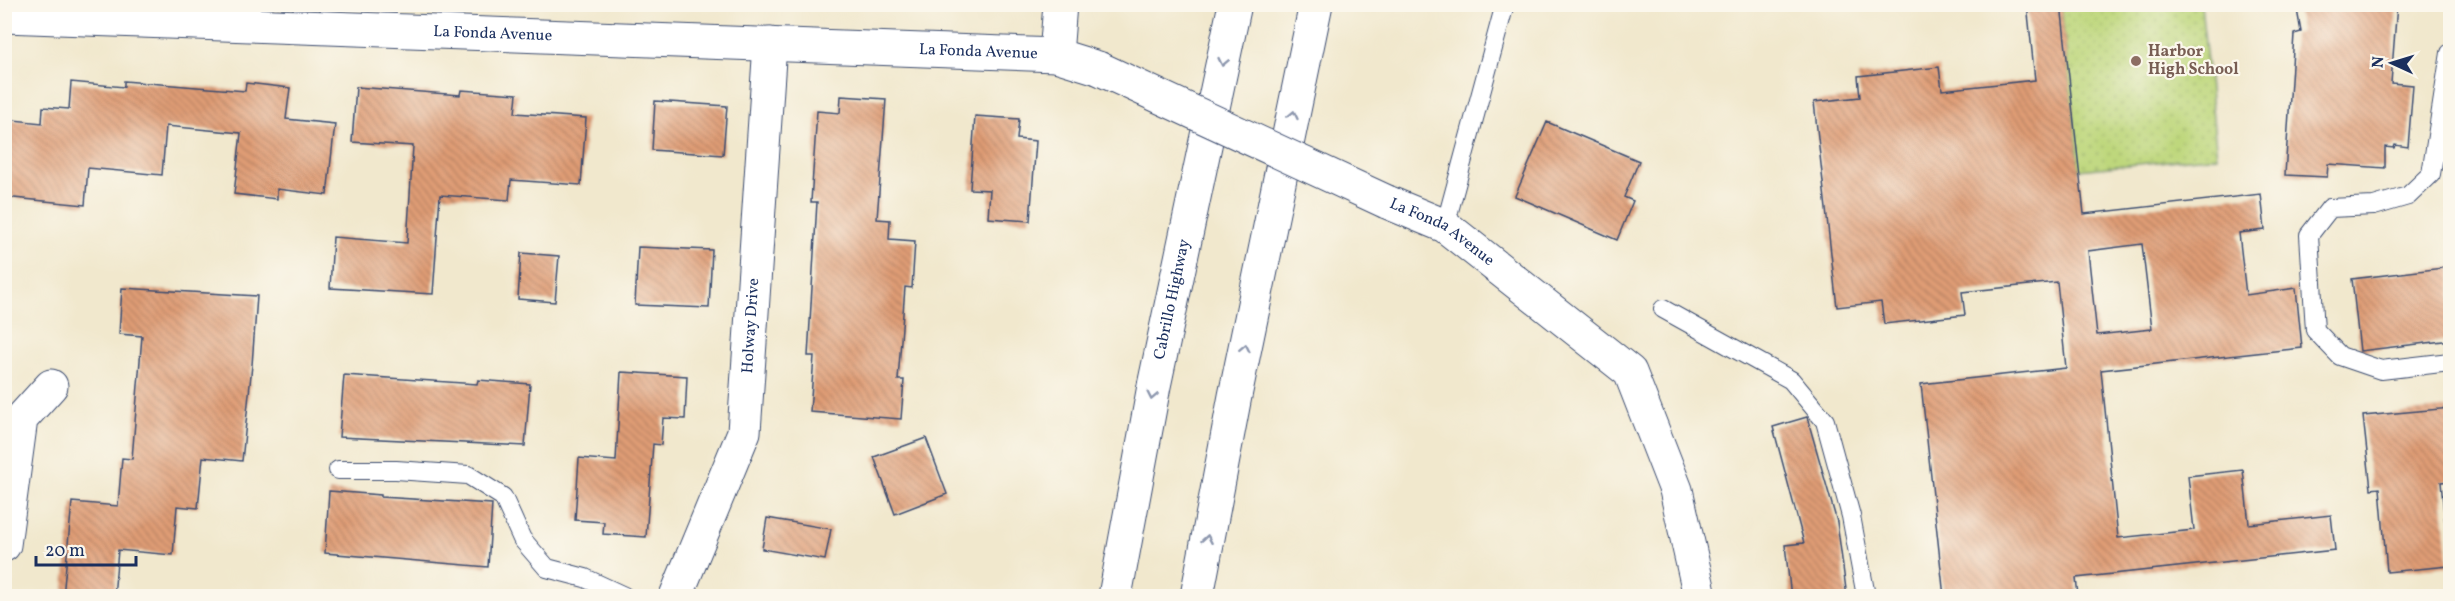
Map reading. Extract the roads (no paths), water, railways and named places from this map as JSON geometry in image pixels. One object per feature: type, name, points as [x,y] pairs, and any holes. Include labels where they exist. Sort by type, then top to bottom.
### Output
[{"type":"main road","points":[[1056,55],[1060,4]]},
{"type":"main road","name":"Cabrillo Highway","points":[[1115,597],[1154,386],[1235,4]]},
{"type":"main road","points":[[1197,597],[1235,396],[1316,4]]},
{"type":"main road","name":"La Fonda Avenue","points":[[4,16],[1056,55],[1098,68],[1387,202],[1444,226],[1630,372],[1676,490],[1700,597]]},
{"type":"main road","name":"Holway Drive","points":[[676,597],[744,432],[770,44]]},
{"type":"main road","points":[[4,545],[21,419],[51,386]]},
{"type":"lane","points":[[1444,226],[1505,4]]},
{"type":"lane","points":[[2451,53],[2431,174],[2408,196],[2374,206],[2330,208],[2309,235],[2315,330],[2340,356],[2381,370],[2451,362]]},
{"type":"lane","points":[[1664,309],[1791,380],[1825,421],[1851,516],[1866,597]]},
{"type":"lane","points":[[338,470],[396,470],[468,475],[503,497],[522,539],[547,568],[585,578],[624,597]]},
{"type":"place","name":"Harbor High School","points":[[2136,61]]}]
